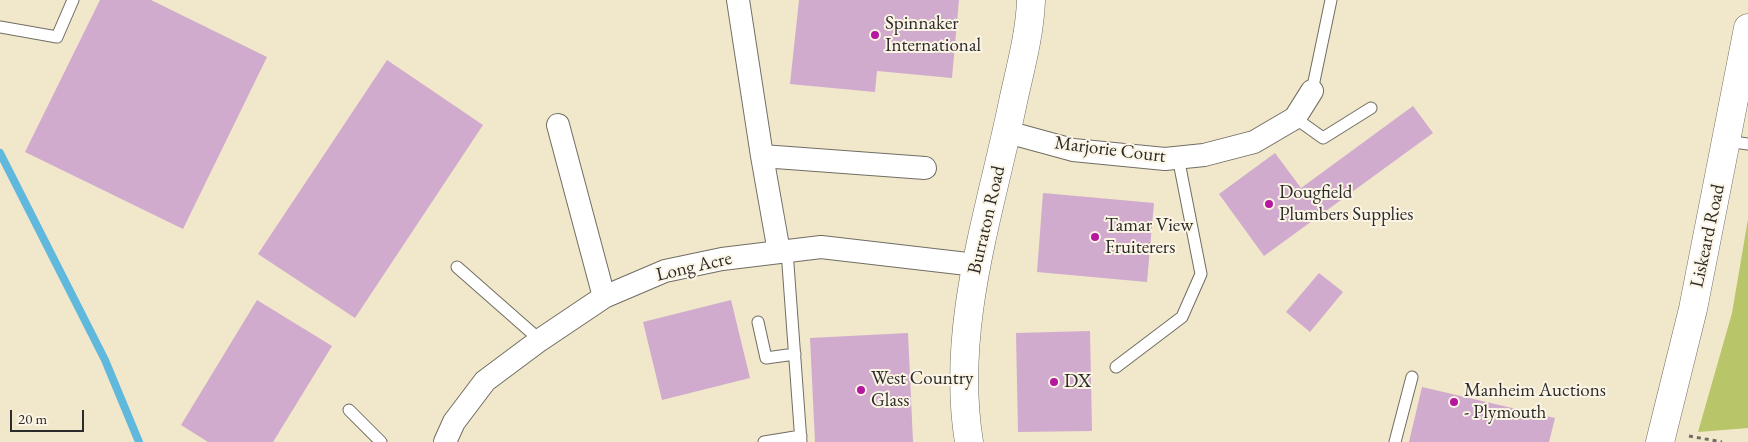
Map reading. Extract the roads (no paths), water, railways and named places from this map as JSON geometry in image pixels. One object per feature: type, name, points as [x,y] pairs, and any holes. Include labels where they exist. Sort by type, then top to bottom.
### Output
[{"type":"street","points":[[738,0],[762,156],[783,251]]},
{"type":"street","name":"Burraton Road","points":[[969,442],[964,415],[966,334],[976,265],[1022,63],[1031,0]]},
{"type":"street","name":"Liskeard Road","points":[[1661,437],[1737,142],[1748,28]]},
{"type":"street","name":"Marjorie Court","points":[[1007,132],[1073,150],[1156,158],[1204,155],[1254,142],[1294,118],[1312,91]]},
{"type":"street","points":[[558,125],[604,297]]},
{"type":"street","points":[[762,156],[925,168]]},
{"type":"street","name":"Long Acre","points":[[445,442],[454,422],[485,381],[540,340],[604,297],[665,271],[722,259],[821,247],[976,265]]},
{"type":"lane","points":[[0,27],[57,37],[73,0]]},
{"type":"lane","points":[[1312,91],[1331,0]]},
{"type":"lane","points":[[1294,118],[1323,138],[1371,108]]},
{"type":"lane","points":[[1116,367],[1182,317],[1201,274],[1178,158]]},
{"type":"lane","points":[[764,442],[801,439],[795,354],[783,251]]},
{"type":"lane","points":[[457,268],[540,340]]},
{"type":"lane","points":[[758,322],[766,358],[795,354]]},
{"type":"lane","points":[[1395,442],[1412,377]]},
{"type":"lane","points":[[349,410],[381,442]]},
{"type":"waterway","points":[[0,153],[105,360],[139,442]]},
{"type":"place","name":"Spinnaker International","points":[[875,35]]},
{"type":"place","name":"Dougfield Plumbers Supplies","points":[[1269,204]]},
{"type":"place","name":"Tamar View Fruiterers","points":[[1095,237]]},
{"type":"place","name":"DX","points":[[1054,382]]},
{"type":"place","name":"West Country Glass","points":[[861,390]]},
{"type":"place","name":"Manheim Auctions - Plymouth","points":[[1454,402]]}]
